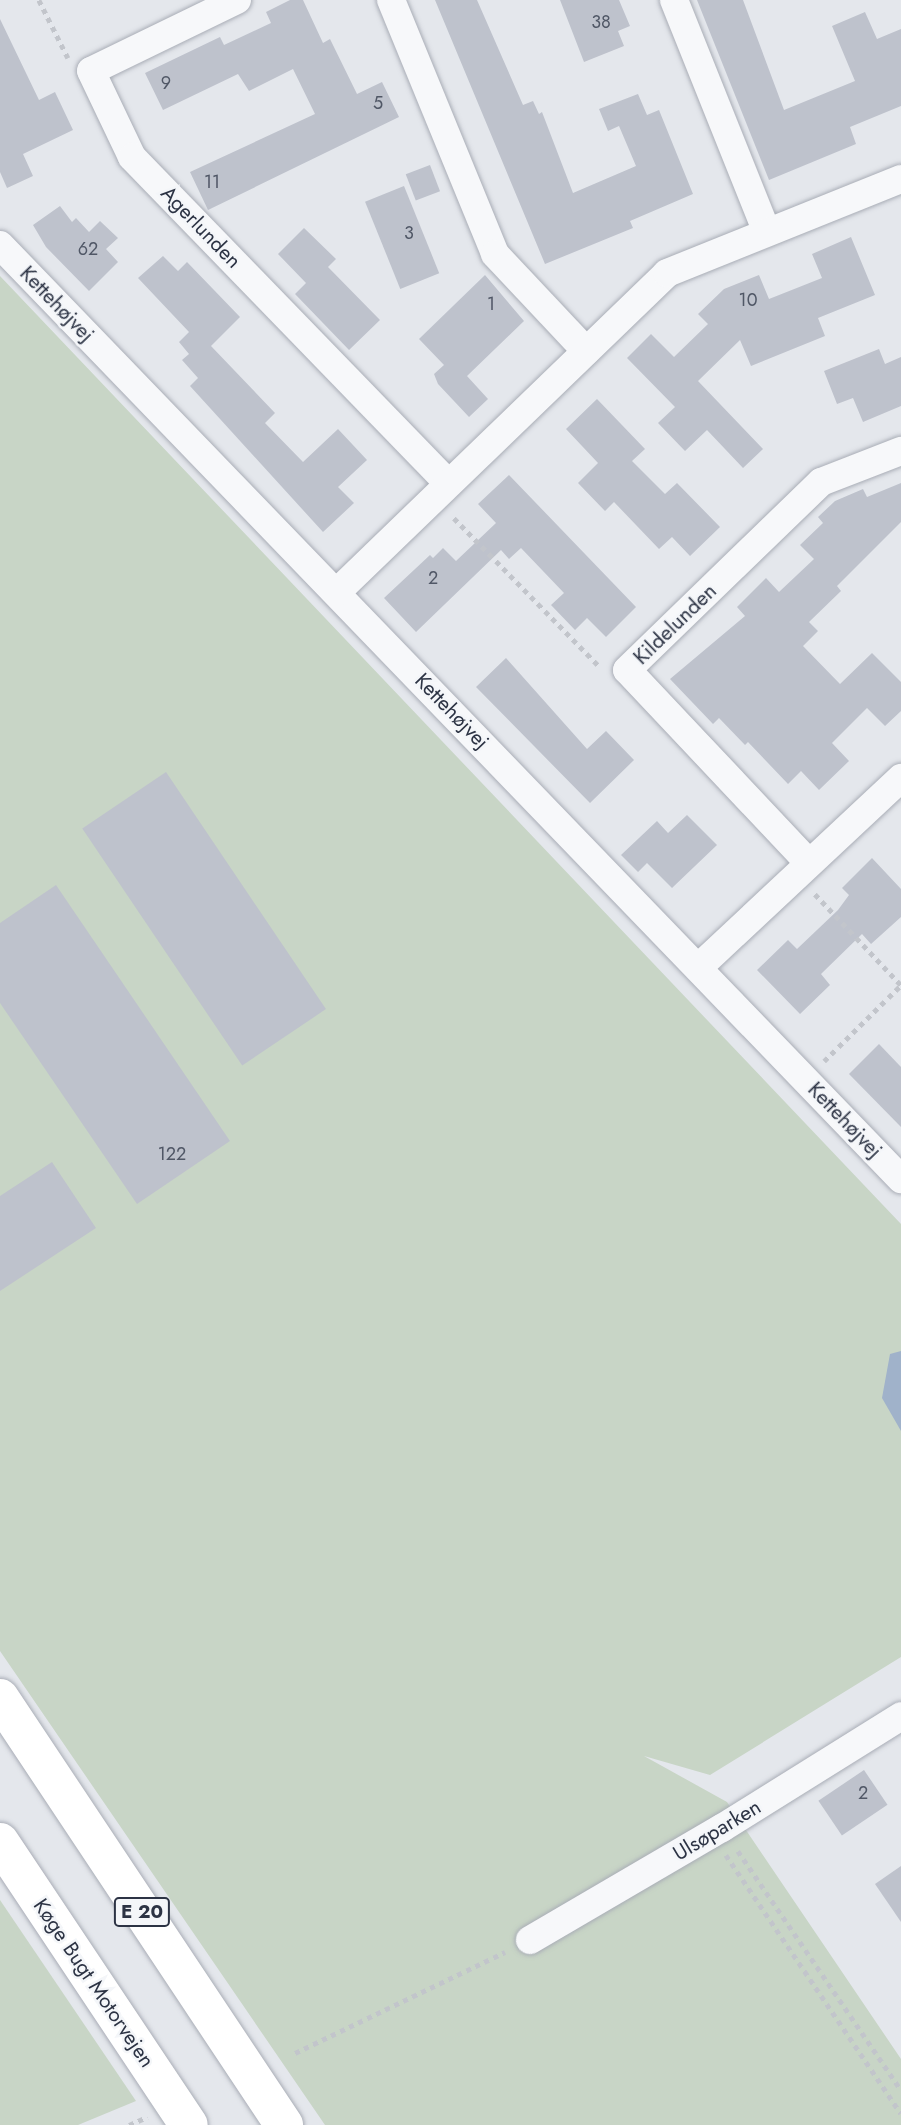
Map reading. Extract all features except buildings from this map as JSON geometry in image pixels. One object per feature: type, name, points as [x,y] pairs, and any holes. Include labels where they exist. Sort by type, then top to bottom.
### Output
[{"type":"highway","name":"E 20","points":[[0,1698],[284,2125]]},
{"type":"highway","name":"Køge Bugt Motorvejen","points":[[0,1842],[189,2125]]},
{"type":"street","points":[[91,71],[237,0]]},
{"type":"street","points":[[391,0],[495,254],[586,351]]},
{"type":"street","points":[[674,0],[767,232]]},
{"type":"street","name":"Agerlunden","points":[[91,71],[134,159],[441,490]]},
{"type":"street","points":[[337,592],[667,273],[901,179]]},
{"type":"street","name":"Kettehøjvej","points":[[0,246],[901,1179]]},
{"type":"street","name":"Kildelunden","points":[[803,869],[627,670],[821,482],[901,451]]},
{"type":"street","points":[[699,967],[901,778]]},
{"type":"street","name":"Ulsøparken","points":[[530,1940],[717,1831],[901,1716]]},
{"type":"path","points":[[39,0],[65,57],[91,71]]},
{"type":"path","points":[[441,490],[609,677],[627,670]]},
{"type":"path","points":[[803,869],[901,985],[806,1079]]},
{"type":"path","points":[[717,1831],[901,2090]]},
{"type":"path","points":[[717,1831],[901,2113]]},
{"type":"path","points":[[295,2053],[530,1940]]},
{"type":"path","points":[[129,2125],[148,2117]]},
{"type":"green space","points":[[0,276],[901,1224],[901,1657],[710,1775],[644,1756],[727,1802],[901,2059],[901,2125],[325,2125],[0,1651]]},
{"type":"green space","points":[[0,1900],[136,2101],[78,2125],[0,2125]]},
{"type":"water","points":[[901,1351],[901,1431],[882,1398],[890,1354]]}]
